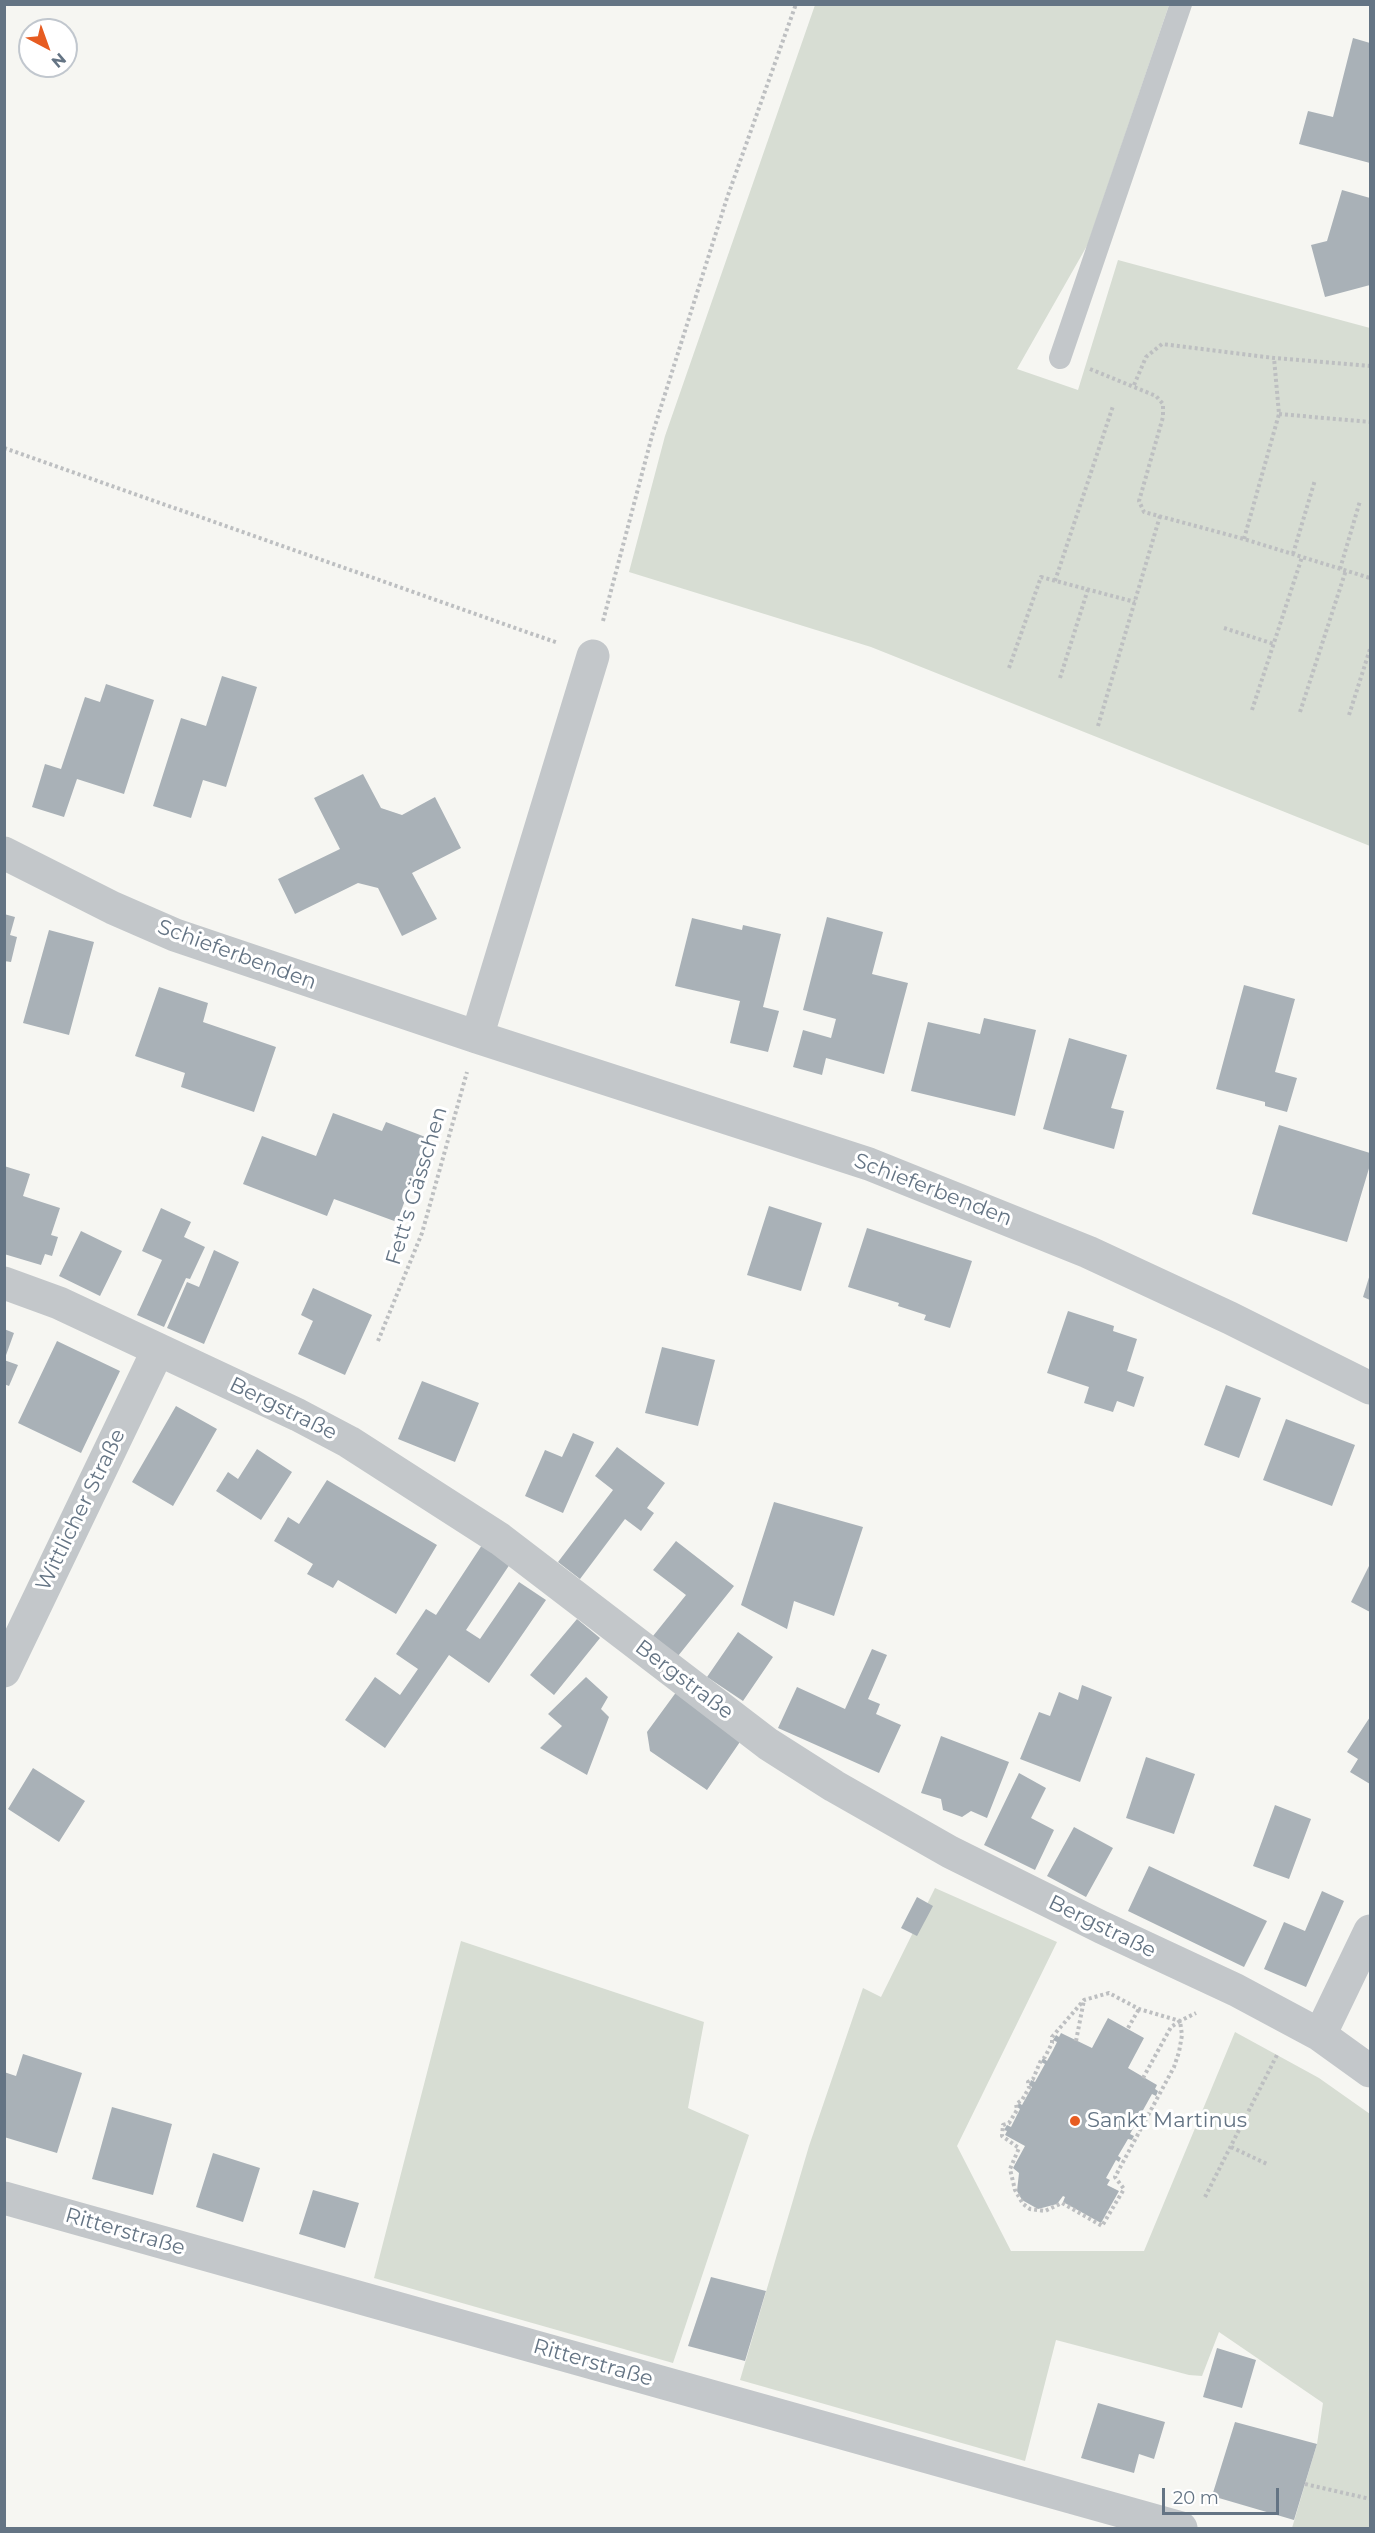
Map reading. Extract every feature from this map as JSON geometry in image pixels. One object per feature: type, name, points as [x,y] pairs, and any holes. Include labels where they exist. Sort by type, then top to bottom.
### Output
[{"type":"street","points":[[477,1037],[594,656]]},
{"type":"street","name":"Schieferbenden","points":[[4,853],[112,908],[176,935],[477,1037],[869,1164],[1088,1252],[1230,1318],[1371,1388]]},
{"type":"street","name":"Bergstraße","points":[[4,1283],[51,1300],[298,1415],[355,1446],[500,1539],[768,1744],[880,1814],[950,1852],[1101,1927],[1236,1990],[1307,2028],[1371,2072]]},
{"type":"street","name":"Wittlicher Straße","points":[[4,1671],[158,1350]]},
{"type":"street","points":[[1307,2028],[1371,1931]]},
{"type":"street","name":"Ritterstraße","points":[[4,2198],[1181,2529]]},
{"type":"lane","points":[[1060,358],[1181,4]]},
{"type":"path","points":[[4,448],[594,656],[653,432],[728,198],[796,4]]},
{"type":"path","points":[[1134,385],[1146,357],[1162,344],[1274,358],[1371,366]]},
{"type":"path","points":[[1060,358],[1134,385],[1156,396],[1163,404],[1163,417],[1139,501],[1144,512],[1244,538],[1371,578]]},
{"type":"path","points":[[1244,538],[1279,414],[1274,358]]},
{"type":"path","points":[[1055,580],[1113,406]]},
{"type":"path","points":[[1279,414],[1371,422]]},
{"type":"path","points":[[1293,554],[1315,480]]},
{"type":"path","points":[[1340,569],[1360,501]]},
{"type":"path","points":[[1098,726],[1160,516]]},
{"type":"path","points":[[1252,710],[1302,557]]},
{"type":"path","points":[[1300,711],[1346,570]]},
{"type":"path","points":[[1009,668],[1041,577],[1135,602]]},
{"type":"path","points":[[1060,678],[1088,589]]},
{"type":"path","points":[[1224,628],[1274,644]]},
{"type":"path","points":[[1349,715],[1371,648]]},
{"type":"path","name":"Fett's Gässchen","points":[[378,1341],[422,1233],[477,1037]]},
{"type":"path","points":[[1109,1993],[1139,2009],[1180,2021],[1182,2035],[1174,2067],[1115,2177],[1124,2189],[1102,2226],[1062,2203],[1045,2211],[1030,2209],[1023,2204],[1015,2190],[1010,2169],[1019,2148],[1002,2136],[1003,2125],[1009,2123],[1017,2110],[1016,2104],[1022,2100],[1029,2088],[1028,2082],[1033,2079],[1052,2043],[1052,2037],[1084,2000],[1109,1993]]},
{"type":"path","points":[[1076,2042],[1084,2000]]},
{"type":"path","points":[[1128,2028],[1139,2009]]},
{"type":"path","points":[[1143,2078],[1171,2027],[1197,2013]]},
{"type":"path","points":[[1205,2197],[1231,2147],[1307,2028]]},
{"type":"path","points":[[1231,2147],[1267,2164]]},
{"type":"path","points":[[1305,2484],[1371,2499]]},
{"type":"shaded area","points":[[815,5],[1169,5],[1088,244],[1017,369],[1078,390],[1118,260],[1370,328],[1370,846],[871,647],[629,572],[665,436]]},
{"type":"shaded area","points":[[935,1888],[1057,1942],[957,2146],[1011,2251],[1144,2251],[1235,2032],[1319,2078],[1370,2114],[1370,2528],[1292,2528],[1317,2444],[1323,2403],[1219,2332],[1202,2376],[1189,2375],[1056,2340],[1025,2461],[740,2380],[809,2146],[863,1988],[881,1997]]},
{"type":"shaded area","points":[[461,1941],[704,2022],[688,2108],[749,2135],[673,2363],[374,2278]]},
{"type":"building","points":[[1353,38],[1370,43],[1370,163],[1299,144],[1308,111],[1333,117]]},
{"type":"building","points":[[1342,190],[1370,198],[1370,285],[1325,297],[1311,245],[1327,241]]},
{"type":"building","points":[[222,676],[257,687],[226,787],[203,780],[191,818],[153,806],[181,718],[206,726]]},
{"type":"building","points":[[106,684],[154,700],[124,794],[77,779],[64,817],[32,807],[45,764],[61,769],[85,697],[100,702]]},
{"type":"building","points":[[363,774],[381,808],[402,815],[435,797],[461,848],[412,873],[437,919],[402,936],[378,888],[358,883],[295,914],[278,879],[340,849],[314,798]]},
{"type":"building","points":[[4,914],[15,917],[10,935],[17,937],[11,962],[4,961]]},
{"type":"building","points":[[827,917],[883,932],[872,974],[908,983],[884,1074],[826,1058],[822,1075],[793,1067],[803,1030],[831,1038],[836,1019],[803,1010]]},
{"type":"building","points":[[692,918],[742,930],[743,925],[781,934],[763,1007],[779,1011],[768,1052],[730,1043],[740,1001],[675,986]]},
{"type":"building","points":[[49,930],[94,942],[69,1035],[23,1023]]},
{"type":"building","points":[[1244,985],[1295,999],[1275,1072],[1297,1078],[1287,1112],[1265,1106],[1265,1102],[1216,1089]]},
{"type":"building","points":[[159,987],[208,1003],[203,1022],[276,1047],[254,1112],[181,1087],[185,1073],[135,1056]]},
{"type":"building","points":[[984,1018],[1036,1030],[1015,1116],[911,1091],[928,1022],[980,1034]]},
{"type":"building","points":[[1069,1038],[1127,1055],[1111,1108],[1124,1111],[1114,1149],[1043,1129]]},
{"type":"building","points":[[333,1113],[382,1131],[386,1122],[428,1138],[397,1222],[334,1199],[327,1216],[243,1184],[262,1136],[316,1156]]},
{"type":"building","points":[[1279,1125],[1370,1153],[1370,1165],[1347,1242],[1252,1214]]},
{"type":"building","points":[[4,1166],[30,1174],[23,1196],[60,1208],[51,1235],[58,1237],[52,1256],[45,1254],[41,1265],[4,1254]]},
{"type":"building","points":[[769,1206],[822,1223],[801,1291],[747,1275]]},
{"type":"building","points":[[161,1208],[191,1222],[184,1237],[205,1247],[190,1279],[186,1278],[164,1327],[137,1315],[162,1260],[142,1251]]},
{"type":"building","points":[[867,1228],[972,1261],[950,1328],[924,1320],[926,1315],[898,1306],[899,1303],[848,1287]]},
{"type":"building","points":[[81,1231],[122,1251],[100,1296],[59,1276]]},
{"type":"building","points":[[214,1250],[239,1262],[204,1344],[167,1328],[187,1282],[199,1287]]},
{"type":"building","points":[[1370,1274],[1370,1300],[1363,1297]]},
{"type":"building","points":[[313,1288],[372,1315],[345,1375],[298,1354],[313,1321],[301,1315]]},
{"type":"building","points":[[1068,1311],[1114,1326],[1113,1331],[1137,1339],[1127,1371],[1144,1377],[1134,1407],[1117,1401],[1113,1412],[1084,1403],[1089,1387],[1047,1373]]},
{"type":"building","points":[[4,1329],[14,1333],[5,1358],[4,1358]]},
{"type":"building","points":[[57,1341],[120,1371],[81,1453],[18,1423]]},
{"type":"building","points":[[662,1347],[715,1360],[698,1426],[645,1413]]},
{"type":"building","points":[[4,1360],[18,1365],[9,1386],[4,1384]]},
{"type":"building","points":[[422,1381],[479,1403],[455,1462],[398,1439]]},
{"type":"building","points":[[1226,1385],[1261,1398],[1239,1458],[1204,1445]]},
{"type":"building","points":[[176,1406],[217,1429],[173,1506],[132,1482]]},
{"type":"building","points":[[1286,1419],[1355,1445],[1332,1506],[1263,1480]]},
{"type":"building","points":[[573,1433],[594,1442],[563,1513],[525,1496],[545,1450],[562,1457]]},
{"type":"building","points":[[617,1447],[665,1483],[647,1508],[654,1513],[641,1531],[625,1519],[580,1579],[558,1562],[613,1490],[595,1476]]},
{"type":"building","points":[[257,1449],[292,1472],[261,1520],[216,1491],[228,1472],[238,1479]]},
{"type":"building","points":[[327,1480],[437,1545],[396,1614],[338,1580],[333,1588],[307,1574],[313,1564],[274,1541],[288,1517],[299,1524]]},
{"type":"building","points":[[774,1502],[863,1527],[834,1616],[794,1601],[787,1629],[741,1605]]},
{"type":"building","points":[[676,1541],[734,1586],[678,1656],[653,1636],[686,1595],[653,1570]]},
{"type":"building","points":[[482,1545],[510,1564],[466,1630],[480,1639],[519,1582],[546,1600],[489,1683],[449,1655],[385,1748],[345,1720],[375,1677],[400,1695],[418,1669],[396,1654],[426,1609],[436,1615]]},
{"type":"building","points":[[1370,1564],[1370,1612],[1351,1602]]},
{"type":"building","points":[[577,1619],[600,1638],[554,1695],[530,1675]]},
{"type":"building","points":[[738,1632],[773,1657],[743,1701],[707,1677]]},
{"type":"building","points":[[872,1649],[887,1655],[868,1699],[880,1704],[876,1714],[901,1725],[879,1773],[778,1728],[797,1687],[845,1709]]},
{"type":"building","points":[[586,1677],[608,1697],[601,1709],[609,1717],[587,1775],[540,1748],[562,1726],[548,1714]]},
{"type":"building","points":[[1082,1685],[1112,1697],[1080,1782],[1020,1759],[1039,1712],[1050,1716],[1059,1692],[1078,1700]]},
{"type":"building","points":[[677,1691],[744,1736],[707,1790],[650,1751],[647,1732]]},
{"type":"building","points":[[1370,1717],[1370,1784],[1350,1772],[1358,1759],[1347,1752]]},
{"type":"building","points":[[941,1736],[1009,1762],[987,1818],[971,1811],[962,1817],[943,1810],[941,1799],[921,1793]]},
{"type":"building","points":[[1146,1757],[1195,1774],[1174,1834],[1126,1818]]},
{"type":"building","points":[[33,1768],[85,1801],[59,1842],[8,1809]]},
{"type":"building","points":[[1019,1773],[1046,1788],[1031,1818],[1054,1830],[1035,1870],[984,1845]]},
{"type":"building","points":[[1275,1805],[1311,1819],[1289,1879],[1253,1866]]},
{"type":"building","points":[[1074,1827],[1113,1848],[1086,1897],[1047,1876]]},
{"type":"building","points":[[1149,1866],[1267,1921],[1244,1967],[1128,1911]]},
{"type":"building","points":[[1322,1891],[1344,1901],[1306,1987],[1264,1969],[1284,1922],[1305,1931]]},
{"type":"building","points":[[917,1897],[933,1906],[917,1936],[901,1928]]},
{"type":"building","name":"Sankt Martinus","points":[[1108,2018],[1144,2038],[1128,2068],[1157,2085],[1155,2089],[1158,2091],[1156,2096],[1152,2094],[1142,2112],[1145,2114],[1143,2117],[1140,2116],[1130,2134],[1134,2136],[1132,2140],[1128,2139],[1118,2156],[1121,2158],[1119,2162],[1116,2160],[1106,2178],[1110,2180],[1107,2185],[1119,2191],[1101,2223],[1063,2202],[1065,2197],[1063,2196],[1057,2204],[1038,2209],[1022,2200],[1017,2191],[1019,2173],[1013,2168],[1025,2146],[1005,2135],[1007,2131],[1004,2130],[1007,2125],[1011,2127],[1020,2109],[1017,2107],[1019,2103],[1022,2105],[1032,2087],[1029,2085],[1031,2080],[1035,2082],[1045,2064],[1041,2062],[1043,2058],[1047,2061],[1057,2042],[1053,2040],[1056,2035],[1059,2037],[1061,2033],[1092,2048]]},
{"type":"building","points":[[23,2054],[82,2073],[57,2153],[4,2137],[4,2072],[16,2076]]},
{"type":"building","points":[[112,2107],[172,2124],[153,2195],[92,2179]]},
{"type":"building","points":[[213,2153],[260,2168],[243,2222],[196,2207]]},
{"type":"building","points":[[313,2190],[359,2203],[345,2248],[299,2234]]},
{"type":"building","points":[[711,2277],[766,2291],[745,2361],[688,2346]]},
{"type":"building","points":[[1217,2348],[1256,2360],[1242,2408],[1203,2397]]},
{"type":"building","points":[[1098,2403],[1165,2422],[1154,2459],[1139,2454],[1134,2473],[1081,2458]]},
{"type":"building","points":[[1235,2422],[1317,2444],[1294,2520],[1212,2496]]},
{"type":"place","name":"Sankt Martinus","points":[[1075,2121]]}]
